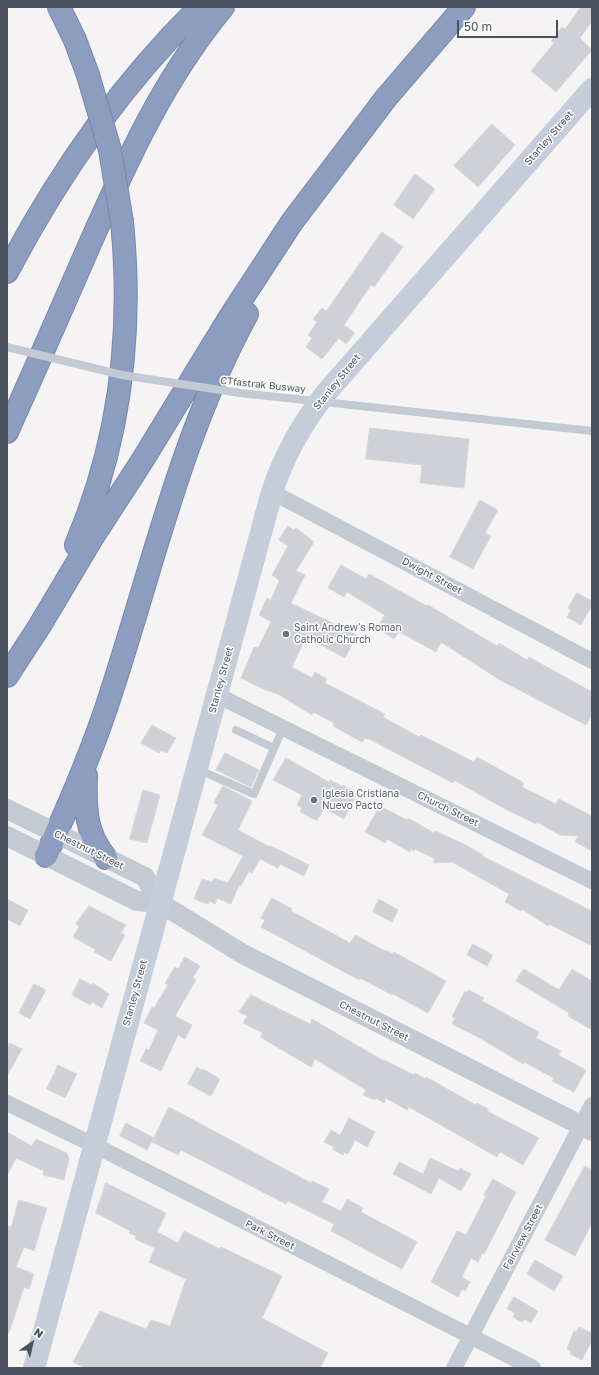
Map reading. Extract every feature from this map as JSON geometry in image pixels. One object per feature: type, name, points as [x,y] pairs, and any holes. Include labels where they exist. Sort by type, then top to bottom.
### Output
[{"type":"highway","points":[[50,609],[93,500],[107,454],[116,411],[126,327],[126,273],[122,222],[110,150],[88,74],[59,7]]},
{"type":"highway","points":[[7,272],[51,195],[104,117],[153,56],[200,7]]},
{"type":"highway","points":[[7,432],[138,138],[181,64],[223,7]]},
{"type":"highway","points":[[7,676],[50,609],[92,538],[142,461],[245,292],[292,222],[330,169],[386,98],[464,7]]},
{"type":"highway","points":[[46,856],[87,763],[114,686],[180,469],[198,417],[241,324],[330,169]]},
{"type":"highway","points":[[87,763],[87,819],[92,837],[106,858]]},
{"type":"main road","name":"Stanley Street","points":[[34,1368],[272,492],[292,446],[319,402],[592,89]]},
{"type":"street","name":"Dwight Street","points":[[272,492],[592,661]]},
{"type":"street","name":"Church Street","points":[[217,695],[592,881]]},
{"type":"street","name":"Chestnut Street","points":[[7,809],[144,877],[160,903]]},
{"type":"street","name":"Chestnut Street","points":[[7,836],[137,901],[160,903],[243,954],[586,1129]]},
{"type":"street","name":"Park Street","points":[[7,1103],[94,1145],[532,1368]]},
{"type":"street","name":"Fairview Street","points":[[454,1368],[586,1129],[592,1105]]},
{"type":"lane","name":"CTfastrak Busway","points":[[7,347],[122,375],[196,388],[592,431]]},
{"type":"lane","points":[[197,769],[254,794],[283,728]]},
{"type":"lane","points":[[236,730],[274,748]]},
{"type":"building","points":[[581,7],[592,7],[592,21],[580,38],[592,50],[556,92],[531,71],[554,43],[551,41],[562,27],[565,29]]},
{"type":"building","points":[[492,124],[515,145],[478,187],[454,166]]},
{"type":"building","points":[[415,174],[435,189],[413,219],[394,205]]},
{"type":"building","points":[[382,232],[403,247],[374,287],[371,285],[344,325],[355,333],[346,344],[339,338],[322,359],[306,347],[312,338],[308,335],[317,322],[313,319],[322,308],[326,311]]},
{"type":"building","points":[[370,428],[469,439],[464,488],[420,483],[422,465],[366,459]]},
{"type":"building","points":[[480,500],[498,510],[485,533],[491,536],[473,569],[450,557]]},
{"type":"building","points":[[288,526],[294,530],[296,528],[314,542],[296,571],[305,575],[291,603],[357,635],[345,658],[306,637],[292,667],[312,678],[315,672],[327,679],[325,683],[385,714],[383,717],[419,737],[421,735],[474,762],[477,757],[524,783],[522,787],[556,804],[559,799],[592,816],[592,851],[575,842],[578,836],[560,835],[537,822],[536,824],[507,810],[454,780],[453,783],[371,740],[365,738],[362,742],[333,726],[334,723],[313,712],[312,715],[278,694],[263,689],[241,678],[254,647],[258,648],[271,622],[259,615],[267,598],[271,600],[279,581],[272,575],[288,546],[279,540]]},
{"type":"building","points":[[341,565],[366,579],[369,574],[427,606],[428,605],[497,646],[499,643],[527,660],[529,657],[592,692],[592,714],[586,725],[500,680],[441,642],[436,652],[401,633],[398,633],[394,639],[380,630],[383,624],[380,623],[385,615],[347,592],[344,597],[328,588]]},
{"type":"building","points":[[577,593],[592,601],[592,605],[581,625],[567,617],[571,610],[568,608]]},
{"type":"building","points":[[152,725],[176,738],[167,753],[161,750],[159,753],[141,743]]},
{"type":"building","points":[[225,753],[259,770],[251,787],[216,770]]},
{"type":"building","points":[[286,758],[329,782],[330,780],[343,787],[343,785],[357,793],[344,819],[324,808],[317,821],[300,812],[302,808],[297,805],[302,795],[273,780]]},
{"type":"building","points":[[223,786],[252,801],[238,830],[309,865],[304,876],[280,864],[278,868],[260,859],[252,873],[249,871],[241,886],[239,885],[231,904],[217,898],[215,904],[209,901],[208,904],[194,899],[202,879],[212,882],[214,878],[228,883],[243,856],[202,835],[218,805],[214,803]]},
{"type":"building","points":[[143,790],[160,795],[147,843],[130,839]]},
{"type":"building","points":[[382,807],[407,820],[408,818],[434,833],[435,831],[464,844],[483,855],[482,856],[592,911],[592,946],[549,924],[548,926],[522,909],[521,911],[505,902],[509,894],[452,862],[433,863],[435,859],[415,849],[414,851],[411,849],[410,852],[387,839],[385,843],[365,832],[377,811],[379,812]]},
{"type":"building","points":[[272,898],[292,909],[291,911],[350,943],[355,935],[385,951],[393,954],[394,952],[446,981],[428,1013],[360,978],[359,980],[261,927],[265,920],[261,918]]},
{"type":"building","points":[[7,899],[28,910],[20,926],[7,919]]},
{"type":"building","points":[[379,899],[398,910],[392,922],[373,912]]},
{"type":"building","points":[[89,906],[126,925],[121,933],[125,935],[111,961],[94,952],[96,950],[73,937],[79,927],[76,924]]},
{"type":"building","points":[[473,944],[493,955],[487,966],[467,955]]},
{"type":"building","points":[[185,957],[200,966],[193,977],[196,980],[175,1016],[192,1025],[185,1039],[178,1035],[161,1071],[140,1061],[146,1049],[149,1050],[158,1030],[144,1023],[152,1007],[154,1008],[168,985],[165,983],[175,967],[178,969]]},
{"type":"building","points":[[524,969],[559,990],[572,969],[592,981],[592,1030],[568,1016],[569,1013],[516,981]]},
{"type":"building","points":[[80,979],[92,985],[93,983],[109,994],[102,1008],[92,1002],[90,1005],[72,995]]},
{"type":"building","points":[[34,984],[46,990],[30,1019],[19,1013]]},
{"type":"building","points":[[469,990],[484,998],[482,1001],[539,1032],[536,1038],[561,1051],[558,1055],[586,1070],[574,1092],[552,1081],[554,1078],[524,1062],[523,1064],[480,1038],[452,1024],[455,1018],[452,1017],[465,991],[468,992]]},
{"type":"building","points":[[251,995],[310,1024],[312,1019],[384,1061],[414,1075],[415,1073],[425,1079],[426,1077],[476,1105],[477,1103],[488,1109],[487,1111],[539,1138],[523,1165],[500,1152],[497,1157],[409,1107],[407,1110],[386,1098],[384,1103],[376,1098],[375,1100],[363,1095],[366,1090],[315,1059],[311,1067],[260,1037],[263,1033],[243,1023],[247,1016],[239,1012]]},
{"type":"building","points":[[10,1043],[22,1049],[7,1076],[7,1048]]},
{"type":"building","points":[[58,1065],[77,1074],[65,1098],[47,1089]]},
{"type":"building","points":[[197,1067],[220,1079],[211,1096],[188,1084]]},
{"type":"building","points":[[169,1107],[311,1183],[312,1181],[329,1189],[322,1202],[341,1211],[347,1199],[363,1208],[361,1212],[417,1242],[402,1269],[331,1231],[334,1224],[288,1201],[286,1204],[181,1150],[178,1155],[152,1142]]},
{"type":"building","points":[[349,1118],[375,1132],[367,1147],[355,1140],[348,1154],[344,1152],[343,1155],[332,1149],[334,1147],[324,1142],[331,1130],[340,1135]]},
{"type":"building","points":[[126,1123],[154,1138],[147,1150],[120,1136]]},
{"type":"building","points":[[7,1132],[32,1146],[36,1139],[67,1153],[69,1159],[64,1180],[43,1175],[44,1171],[16,1158],[7,1176]]},
{"type":"building","points":[[430,1158],[458,1171],[460,1168],[471,1174],[461,1191],[439,1178],[431,1194],[393,1174],[399,1162],[423,1174]]},
{"type":"building","points":[[585,1166],[592,1170],[592,1223],[575,1256],[545,1240]]},
{"type":"building","points":[[493,1179],[516,1192],[484,1254],[482,1253],[478,1262],[471,1258],[462,1277],[470,1282],[465,1291],[462,1289],[458,1297],[431,1282],[457,1231],[466,1235]]},
{"type":"building","points":[[106,1183],[166,1213],[157,1232],[178,1243],[184,1231],[220,1249],[221,1247],[282,1276],[262,1318],[328,1353],[320,1368],[85,1368],[73,1362],[100,1311],[146,1329],[151,1320],[170,1326],[186,1279],[149,1262],[155,1248],[135,1239],[136,1236],[129,1233],[130,1231],[96,1213]]},
{"type":"building","points":[[19,1200],[47,1208],[34,1251],[24,1247],[16,1267],[34,1274],[29,1289],[24,1287],[9,1333],[7,1332],[7,1226],[11,1227]]},
{"type":"building","points":[[535,1260],[563,1276],[554,1291],[527,1274]]},
{"type":"building","points":[[514,1297],[538,1311],[531,1323],[524,1319],[522,1322],[513,1317],[515,1313],[507,1309]]},
{"type":"building","points":[[579,1327],[592,1333],[592,1340],[582,1360],[570,1354],[571,1351],[567,1349],[574,1331],[576,1332]]},
{"type":"place","name":"Saint Andrew's Roman Catholic Church","points":[[286,634]]},
{"type":"place","name":"Iglesia Cristiana Nuevo Pacto","points":[[314,800]]}]
